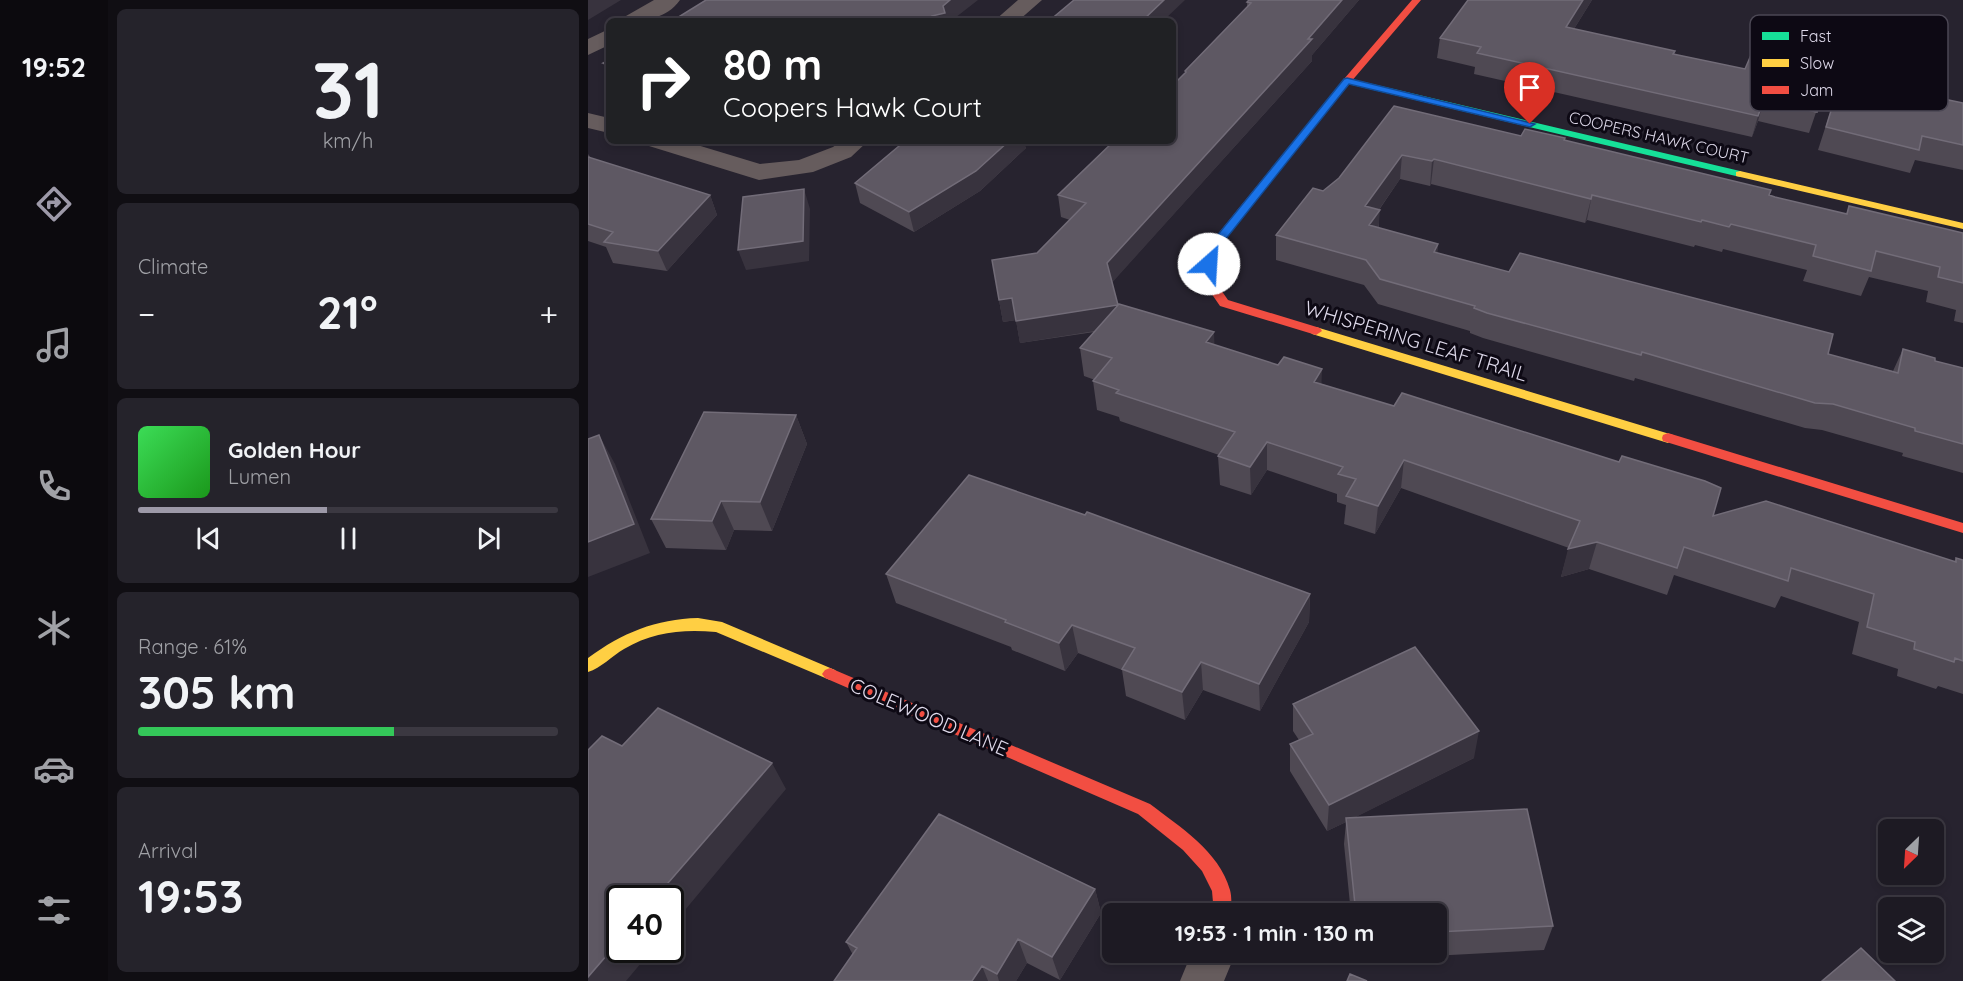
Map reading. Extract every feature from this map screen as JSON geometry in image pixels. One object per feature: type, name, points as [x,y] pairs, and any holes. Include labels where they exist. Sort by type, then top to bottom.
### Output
[{"type":"street","points":[[639,18],[669,0]]},
{"type":"street","points":[[1009,18],[1031,0]]},
{"type":"street","name":"WHISPERING LEAF TRAIL","points":[[1417,0],[1347,81],[1211,250],[1206,278],[1224,303],[1963,528]]},
{"type":"street","points":[[588,48],[606,38]]},
{"type":"street","name":"COOPERS HAWK COURT","points":[[1347,81],[1963,226]]},
{"type":"street","points":[[588,120],[606,125]]},
{"type":"street","points":[[668,144],[759,172],[804,167],[842,152],[852,144]]},
{"type":"street","name":"COLEWOOD LANE","points":[[588,666],[625,640],[650,628],[695,622],[717,626],[1144,809],[1183,838],[1204,858],[1221,890],[1222,903]]},
{"type":"street","points":[[1202,981],[1209,963]]},
{"type":"building","points":[[706,0],[950,0],[943,6],[945,13],[929,18],[677,18]]},
{"type":"building","points":[[1074,0],[1164,0],[1145,18],[1053,18]]},
{"type":"building","points":[[1249,0],[1342,0],[1308,39],[1312,39],[1107,263],[1118,305],[1016,321],[1012,298],[999,300],[992,260],[1037,253],[1086,203],[1058,195],[1111,144],[1176,144],[1176,82],[1251,3],[1247,2]]},
{"type":"building","points":[[1468,0],[1583,0],[1566,27],[1675,51],[1673,54],[1745,69],[1750,57],[1750,111],[1760,111],[1758,116],[1477,53],[1481,47],[1440,38]]},
{"type":"building","points":[[1948,100],[1963,103],[1963,145],[1922,136],[1919,150],[1826,127],[1831,111],[1948,111]]},
{"type":"building","points":[[1394,106],[1521,136],[1525,129],[1565,138],[1564,140],[1771,190],[1769,195],[1775,197],[1847,214],[1849,206],[1963,233],[1963,283],[1938,277],[1940,267],[1876,251],[1871,271],[1813,256],[1816,245],[1731,224],[1729,227],[1702,220],[1701,222],[1592,195],[1591,199],[1434,159],[1432,161],[1402,155],[1365,206],[1380,210],[1369,225],[1438,244],[1434,252],[1509,272],[1520,253],[1833,334],[1828,354],[1898,373],[1903,349],[1963,368],[1963,444],[1833,404],[1815,403],[1642,352],[1641,355],[1487,313],[1474,308],[1475,306],[1380,279],[1366,260],[1276,235],[1313,188],[1323,191],[1339,178]]},
{"type":"building","points":[[901,144],[1006,144],[976,171],[909,212],[855,183]]},
{"type":"building","points":[[588,157],[710,195],[658,251],[604,242],[613,232],[588,224]]},
{"type":"building","points":[[804,189],[803,241],[738,250],[743,197]]},
{"type":"building","points":[[1119,304],[1214,332],[1206,342],[1278,365],[1284,357],[1322,369],[1314,382],[1394,406],[1402,393],[1619,462],[1622,456],[1705,481],[1721,488],[1713,516],[1766,501],[1956,562],[1956,558],[1963,560],[1963,661],[1955,658],[1954,662],[1914,649],[1915,642],[1867,627],[1874,594],[1791,568],[1788,581],[1684,547],[1677,568],[1597,542],[1568,549],[1580,521],[1404,460],[1378,506],[1346,496],[1356,479],[1338,474],[1343,467],[1267,442],[1250,467],[1218,456],[1235,432],[1116,393],[1119,390],[1093,381],[1112,358],[1080,348]]},
{"type":"building","points":[[704,412],[796,415],[760,502],[721,501],[712,521],[651,519]]},
{"type":"building","points":[[599,435],[634,524],[588,542],[588,439]]},
{"type":"building","points":[[969,475],[1085,515],[1087,512],[1310,594],[1259,684],[1201,662],[1182,692],[1122,669],[1135,648],[1072,625],[1059,643],[886,574]]},
{"type":"building","points":[[1415,647],[1479,731],[1329,805],[1290,744],[1313,734],[1293,704]]},
{"type":"building","points":[[658,708],[772,763],[666,885],[606,885],[606,956],[588,977],[588,750],[602,736],[622,746]]},
{"type":"building","points":[[1527,809],[1553,926],[1447,931],[1447,903],[1355,903],[1346,818]]},
{"type":"building","points":[[939,814],[1095,889],[1052,957],[1018,939],[997,974],[982,966],[972,981],[834,981],[857,948],[846,942]]},
{"type":"building","points":[[1861,948],[1895,981],[1822,981]]},
{"type":"building","points":[[1350,974],[1367,981],[1347,981]]},
{"type":"traffic: fast","points":[[1347,81],[1740,174]]},
{"type":"traffic: slow","points":[[1740,174],[1963,226]]},
{"type":"traffic: slow","points":[[1316,331],[1668,438]]},
{"type":"traffic: slow","points":[[588,666],[618,645],[648,631],[698,624],[717,626],[830,674]]},
{"type":"traffic: jam","points":[[1316,331],[1224,303],[1206,277],[1211,250],[1347,81],[1417,0]]},
{"type":"traffic: jam","points":[[1668,438],[1963,528]]},
{"type":"traffic: jam","points":[[830,674],[1144,809],[1189,844],[1208,865],[1221,890],[1222,903]]},
{"type":"route","points":[[1209,264],[1211,250],[1347,81],[1530,124]]}]
